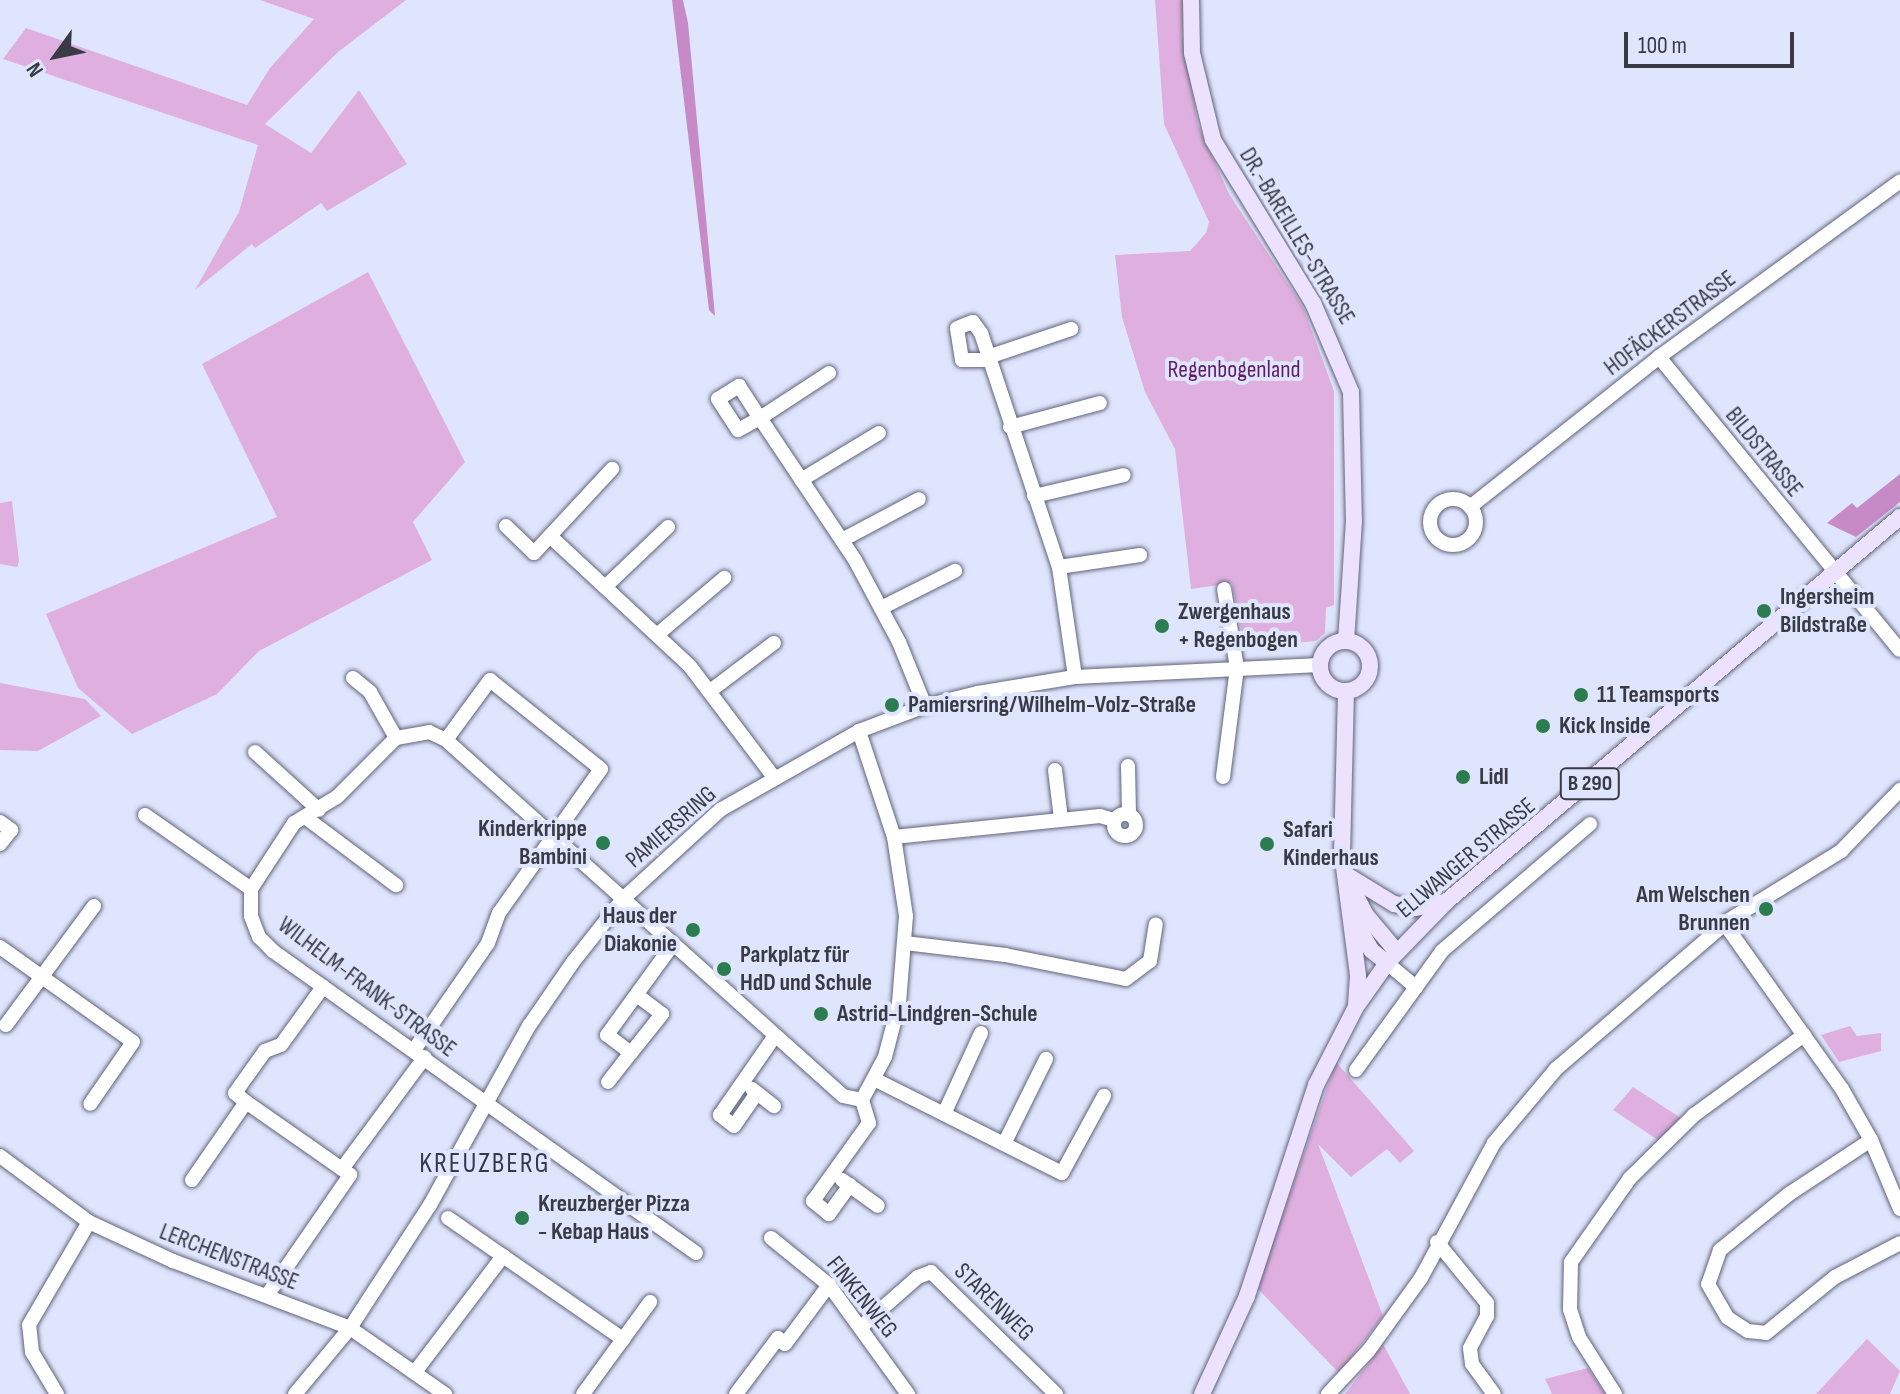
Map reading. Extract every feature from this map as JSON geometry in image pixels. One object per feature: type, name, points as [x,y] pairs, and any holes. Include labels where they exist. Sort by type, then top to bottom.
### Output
[{"type":"main road","name":"DR.-BAREILLES-STRASSE","points":[[1191,0],[1192,53],[1213,140],[1313,303],[1351,392],[1354,521],[1346,641]]},
{"type":"main road","name":"ELLWANGER STRASSE","points":[[1202,1394],[1247,1296],[1316,1085],[1356,1007],[1392,958],[1447,901],[1900,517]]},
{"type":"main road","points":[[1346,641],[1360,645],[1370,665],[1366,680],[1346,691],[1330,686],[1320,665],[1326,650],[1346,641]]},
{"type":"main road","points":[[1346,691],[1345,874],[1356,1007]]},
{"type":"main road","points":[[1345,874],[1394,904],[1416,908],[1447,901]]},
{"type":"main road","points":[[1345,874],[1392,958]]},
{"type":"main road","points":[[1348,904],[1371,950],[1392,958]]},
{"type":"street","name":"HOFÄCKERSTRASSE","points":[[1470,507],[1659,357],[1900,181]]},
{"type":"street","points":[[1071,329],[981,358],[1010,427],[1059,567],[1075,677]]},
{"type":"street","name":"BILDSTRASSE","points":[[1659,357],[1834,575],[1900,650]]},
{"type":"street","points":[[829,373],[750,421],[801,480],[842,540],[881,608],[925,706]]},
{"type":"street","points":[[1010,427],[1100,403]]},
{"type":"street","points":[[801,480],[879,433]]},
{"type":"street","points":[[506,526],[534,553],[612,469]]},
{"type":"street","points":[[1034,496],[1124,475]]},
{"type":"street","points":[[842,540],[919,499]]},
{"type":"street","points":[[605,587],[668,527]]},
{"type":"street","points":[[550,536],[658,634],[710,691],[773,776]]},
{"type":"street","points":[[1059,567],[1140,555]]},
{"type":"street","points":[[881,608],[955,571]]},
{"type":"street","points":[[658,634],[724,578]]},
{"type":"street","points":[[1223,777],[1237,668],[1224,589]]},
{"type":"street","points":[[710,691],[774,643]]},
{"type":"street","name":"PAMIERSRING","points":[[295,1394],[350,1328],[430,1205],[529,1026],[623,899],[711,818],[773,776],[859,731],[925,706],[1075,677],[1320,665]]},
{"type":"street","points":[[353,678],[370,692],[396,738]]},
{"type":"street","points":[[342,1169],[419,1054],[552,837],[601,769],[490,680],[446,740]]},
{"type":"street","points":[[859,731],[894,837],[905,943],[899,1003],[876,1080],[862,1100]]},
{"type":"street","points":[[145,815],[251,889],[294,823],[319,810],[396,738],[429,732],[446,740],[843,1096],[862,1100]]},
{"type":"street","points":[[255,752],[319,810]]},
{"type":"street","points":[[1114,820],[1118,834],[1129,836],[1137,827],[1129,814],[1128,766]]},
{"type":"street","points":[[1055,770],[1061,819]]},
{"type":"street","points":[[1328,1394],[1404,1302],[1437,1242],[1519,1110],[1626,1004],[1724,923],[1841,851],[1900,790]]},
{"type":"street","points":[[894,837],[1061,819],[1100,816],[1114,820],[1129,814]]},
{"type":"street","points":[[305,817],[396,885]]},
{"type":"street","points":[[0,822],[11,830],[0,844]]},
{"type":"street","points":[[1356,1070],[1442,951],[1590,824]]},
{"type":"street","name":"WILHELM-FRANK-STRASSE","points":[[251,889],[251,916],[259,937],[323,987],[696,1253]]},
{"type":"street","points":[[6,1025],[94,906]]},
{"type":"street","points":[[1724,923],[1804,1035],[1871,1140],[1900,1209]]},
{"type":"street","points":[[905,943],[1005,955],[1126,979],[1150,961],[1156,924]]},
{"type":"street","points":[[631,1053],[607,1035],[673,944]]},
{"type":"street","points":[[0,947],[133,1042],[90,1104]]},
{"type":"street","points":[[1392,958],[1416,987]]},
{"type":"street","points":[[268,1294],[350,1175],[235,1093],[265,1051],[281,1045],[323,987]]},
{"type":"street","points":[[608,1082],[662,1014],[637,995]]},
{"type":"street","points":[[944,1114],[981,1033]]},
{"type":"street","points":[[1615,1394],[1579,1337],[1570,1310],[1571,1262],[1630,1178],[1694,1115],[1804,1035]]},
{"type":"street","points":[[757,1093],[734,1126],[720,1115],[774,1037]]},
{"type":"street","points":[[1004,1144],[1046,1059]]},
{"type":"street","points":[[876,1080],[1062,1173],[1104,1096]]},
{"type":"street","points":[[743,1082],[774,1106]]},
{"type":"street","points":[[850,1185],[829,1214],[813,1201],[869,1123],[862,1100]]},
{"type":"street","points":[[192,1180],[246,1102]]},
{"type":"street","points":[[1871,1140],[1789,1194],[1720,1250],[1708,1284],[1728,1318],[1748,1331],[1766,1333],[1835,1277],[1900,1243]]},
{"type":"street","name":"LERCHENSTRASSE","points":[[0,1156],[89,1222],[173,1261],[268,1294],[350,1328],[445,1394]]},
{"type":"street","points":[[834,1173],[878,1206]]},
{"type":"street","points":[[448,1218],[623,1339]]},
{"type":"street","points":[[57,1394],[32,1352],[29,1325],[89,1222]]},
{"type":"street","name":"FINKENWEG","points":[[771,1238],[829,1285],[908,1394]]},
{"type":"street","points":[[1437,1242],[1487,1303],[1487,1316],[1470,1348],[1472,1364],[1494,1394]]},
{"type":"street","points":[[415,1372],[503,1256]]},
{"type":"street","name":"STARENWEG","points":[[861,1327],[918,1277],[931,1272],[1056,1394]]},
{"type":"street","points":[[736,1394],[778,1338],[785,1344],[829,1285]]},
{"type":"street","points":[[583,1394],[650,1302]]},
{"type":"green space","points":[[260,0],[406,0],[338,52],[265,124],[311,153],[359,90],[407,164],[327,211],[321,203],[255,248],[252,244],[195,290],[239,212],[258,145],[3,59],[26,28],[247,105],[270,68],[314,19]]},
{"type":"green space","name":"Regenbogenland","points":[[1155,0],[1185,0],[1182,35],[1198,125],[1229,194],[1303,307],[1334,391],[1334,605],[1326,608],[1325,633],[1316,641],[1245,647],[1232,583],[1191,589],[1175,449],[1145,392],[1122,317],[1115,255],[1190,251],[1206,233],[1209,222],[1164,124]]},
{"type":"green space","points":[[368,272],[465,462],[413,522],[432,560],[259,651],[217,694],[132,734],[78,688],[46,614],[277,517],[202,364]]},
{"type":"green space","points":[[12,501],[19,561],[17,567],[0,564],[0,503]]},
{"type":"green space","points":[[0,683],[85,699],[101,716],[38,751],[0,750]]},
{"type":"green space","points":[[1850,1026],[1857,1036],[1881,1033],[1881,1051],[1839,1062],[1821,1035]]},
{"type":"green space","points":[[1336,1062],[1414,1151],[1400,1163],[1387,1149],[1351,1177],[1318,1144],[1383,1316],[1339,1373],[1257,1288]]},
{"type":"green space","points":[[1633,1087],[1681,1118],[1658,1140],[1613,1110]]},
{"type":"green space","points":[[1867,1339],[1900,1371],[1890,1394],[1816,1394]]},
{"type":"green space","points":[[1383,1344],[1410,1394],[1345,1394],[1369,1363]]},
{"type":"green space","points":[[1588,1368],[1605,1394],[1552,1394],[1545,1379]]},
{"type":"shaded area","points":[[672,0],[683,0],[688,23],[715,316],[709,310]]},
{"type":"shaded area","points":[[1900,474],[1900,502],[1856,537],[1827,523],[1852,503],[1857,508]]},
{"type":"place","name":"Ingersheim Bildstraße","points":[[1764,611]]},
{"type":"place","name":"Zwergenhaus + Regenbogen","points":[[1162,626]]},
{"type":"place","name":"11 Teamsports","points":[[1581,695]]},
{"type":"place","name":"Pamiersring/Wilhelm-Volz-Straße","points":[[892,705]]},
{"type":"place","name":"Kick Inside","points":[[1543,726]]},
{"type":"place","name":"Lidl","points":[[1463,777]]},
{"type":"place","name":"Kinderkrippe Bambini","points":[[603,843]]},
{"type":"place","name":"Safari Kinderhaus","points":[[1267,844]]},
{"type":"place","name":"Am Welschen Brunnen","points":[[1766,909]]},
{"type":"place","name":"Haus der Diakonie","points":[[693,930]]},
{"type":"place","name":"Parkplatz für HdD und Schule","points":[[724,969]]},
{"type":"place","name":"Astrid-Lindgren-Schule","points":[[821,1014]]},
{"type":"place","name":"Kreuzberger Pizza - Kebap Haus","points":[[522,1218]]},
{"type":"district","name":"KREUZBERG","points":[[485,1164]]}]
